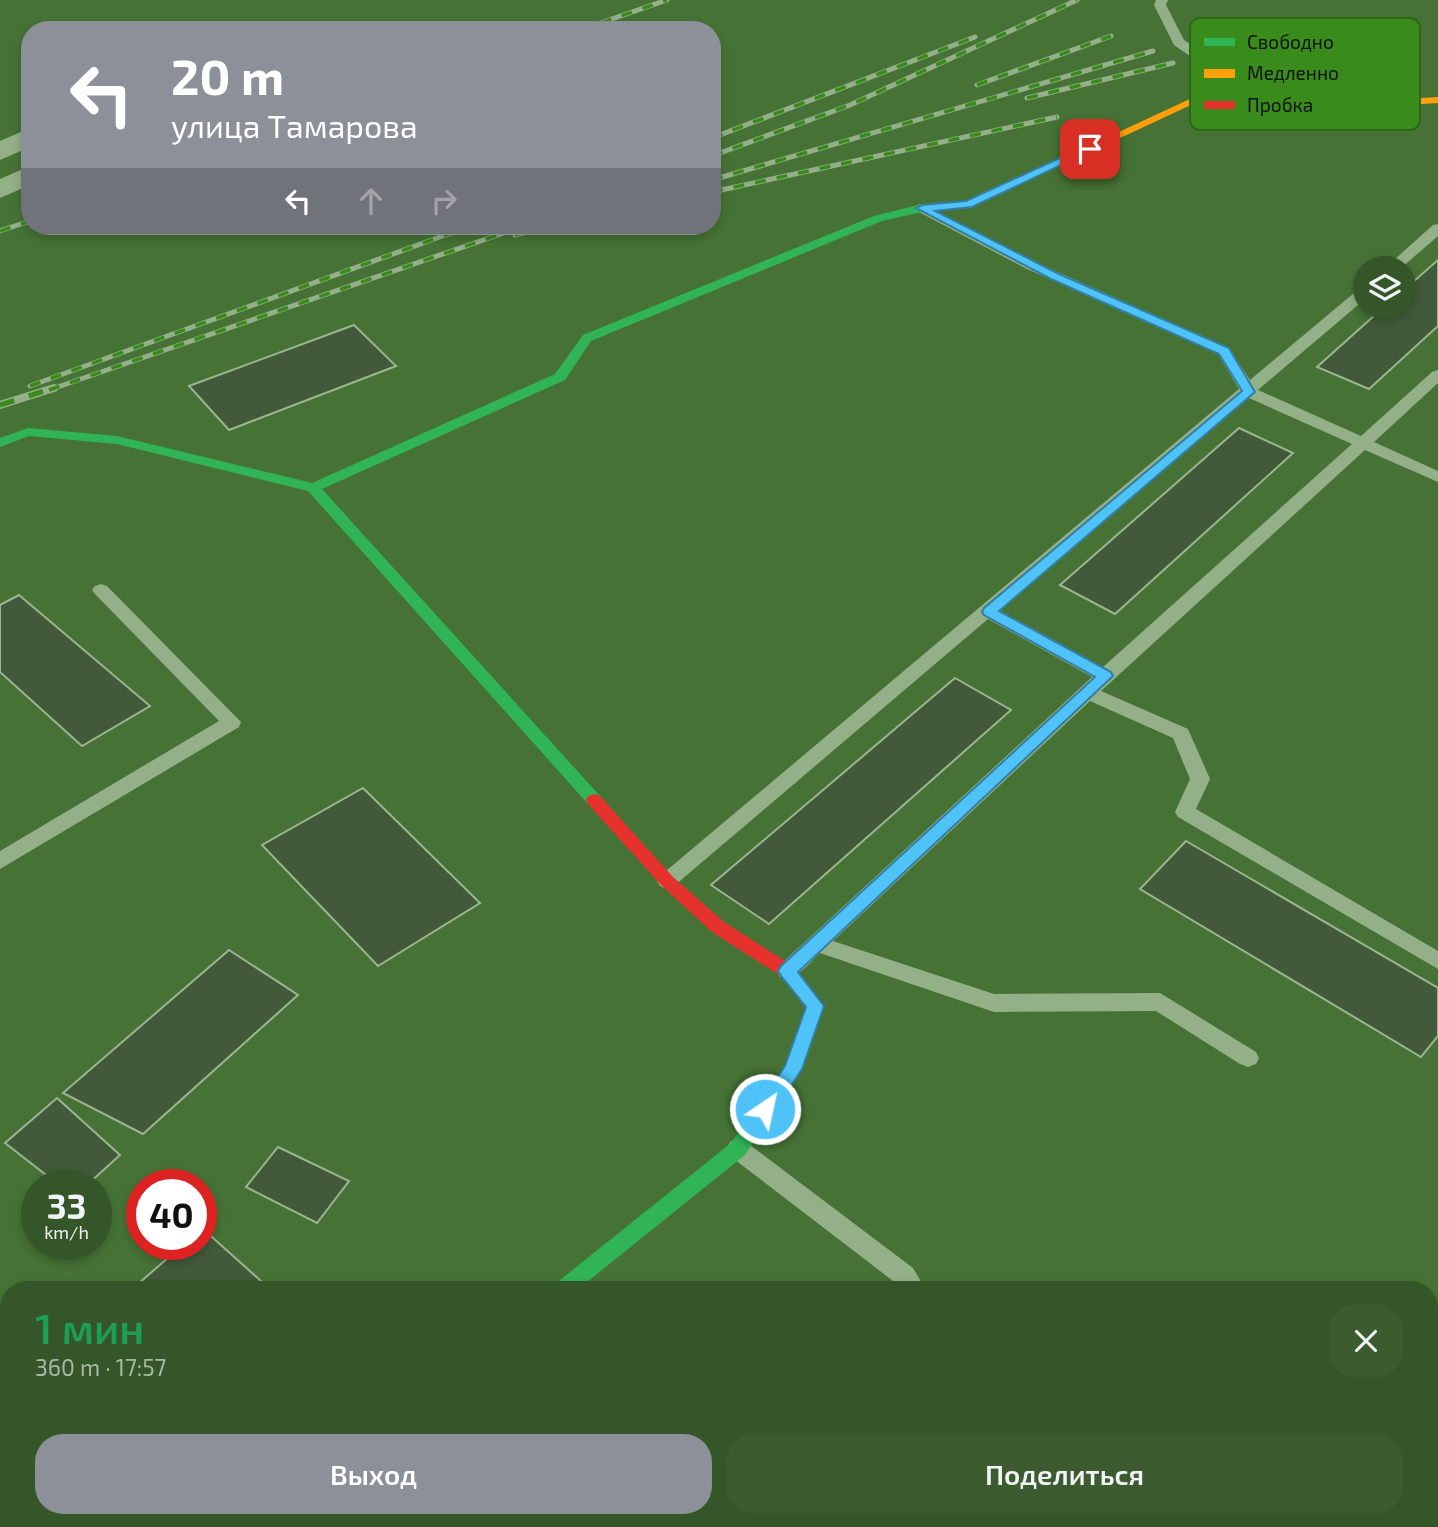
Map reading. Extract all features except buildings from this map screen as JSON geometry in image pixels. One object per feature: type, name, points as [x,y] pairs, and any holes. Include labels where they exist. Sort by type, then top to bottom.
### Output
[{"type":"street","points":[[1420,101],[1438,100]]},
{"type":"street","points":[[313,488],[560,377],[587,338],[878,218],[922,208],[968,205],[1190,103]]},
{"type":"street","points":[[0,152],[21,141]]},
{"type":"street","points":[[0,190],[21,179]]},
{"type":"street","points":[[0,443],[28,432],[117,440],[313,488],[667,881],[718,927],[787,971],[815,1006],[793,1069],[738,1149],[573,1281]]},
{"type":"lane","points":[[1162,0],[1160,5],[1179,42],[1190,50]]},
{"type":"lane","points":[[922,208],[1067,282],[1224,351],[1249,392],[1438,477]]},
{"type":"lane","points":[[1406,256],[1438,228]]},
{"type":"lane","points":[[667,881],[989,612],[1353,301]]},
{"type":"lane","points":[[787,971],[1087,692],[1364,445],[1438,375]]},
{"type":"lane","points":[[0,861],[232,722],[101,590]]},
{"type":"lane","points":[[989,612],[1105,676]]},
{"type":"lane","points":[[1087,692],[1181,734],[1199,779],[1185,812],[1438,961]]},
{"type":"lane","points":[[816,943],[994,1003],[1160,1002],[1248,1058]]},
{"type":"lane","points":[[738,1149],[908,1281]]},
{"type":"railway","points":[[606,21],[667,0]]},
{"type":"railway","points":[[721,153],[850,105],[1077,0]]},
{"type":"railway","points":[[977,85],[1111,36]]},
{"type":"railway","points":[[721,135],[975,37]]},
{"type":"railway","points":[[721,177],[1153,51]]},
{"type":"railway","points":[[1027,98],[1173,63]]},
{"type":"railway","points":[[721,190],[1057,117]]},
{"type":"railway","points":[[0,231],[21,224]]},
{"type":"railway","points":[[30,386],[445,235]]},
{"type":"railway","points":[[49,390],[498,235]]},
{"type":"railway","points":[[0,405],[54,388]]},
{"type":"traffic: fast","points":[[313,488],[560,377],[587,338],[878,218],[922,208],[968,205],[1013,184]]},
{"type":"traffic: fast","points":[[0,443],[28,432],[117,440],[313,488],[594,800]]},
{"type":"traffic: fast","points":[[573,1281],[738,1149],[793,1069],[815,1006]]},
{"type":"traffic: slow","points":[[1420,101],[1438,100]]},
{"type":"traffic: slow","points":[[1013,184],[1190,102]]},
{"type":"traffic: jam","points":[[594,800],[667,881],[718,927],[787,971],[815,1006]]},
{"type":"route","points":[[765,1109],[793,1069],[815,1006],[787,971],[1105,676],[989,612],[1249,392],[1224,351],[1055,277],[922,208],[968,205],[1090,149]]}]
